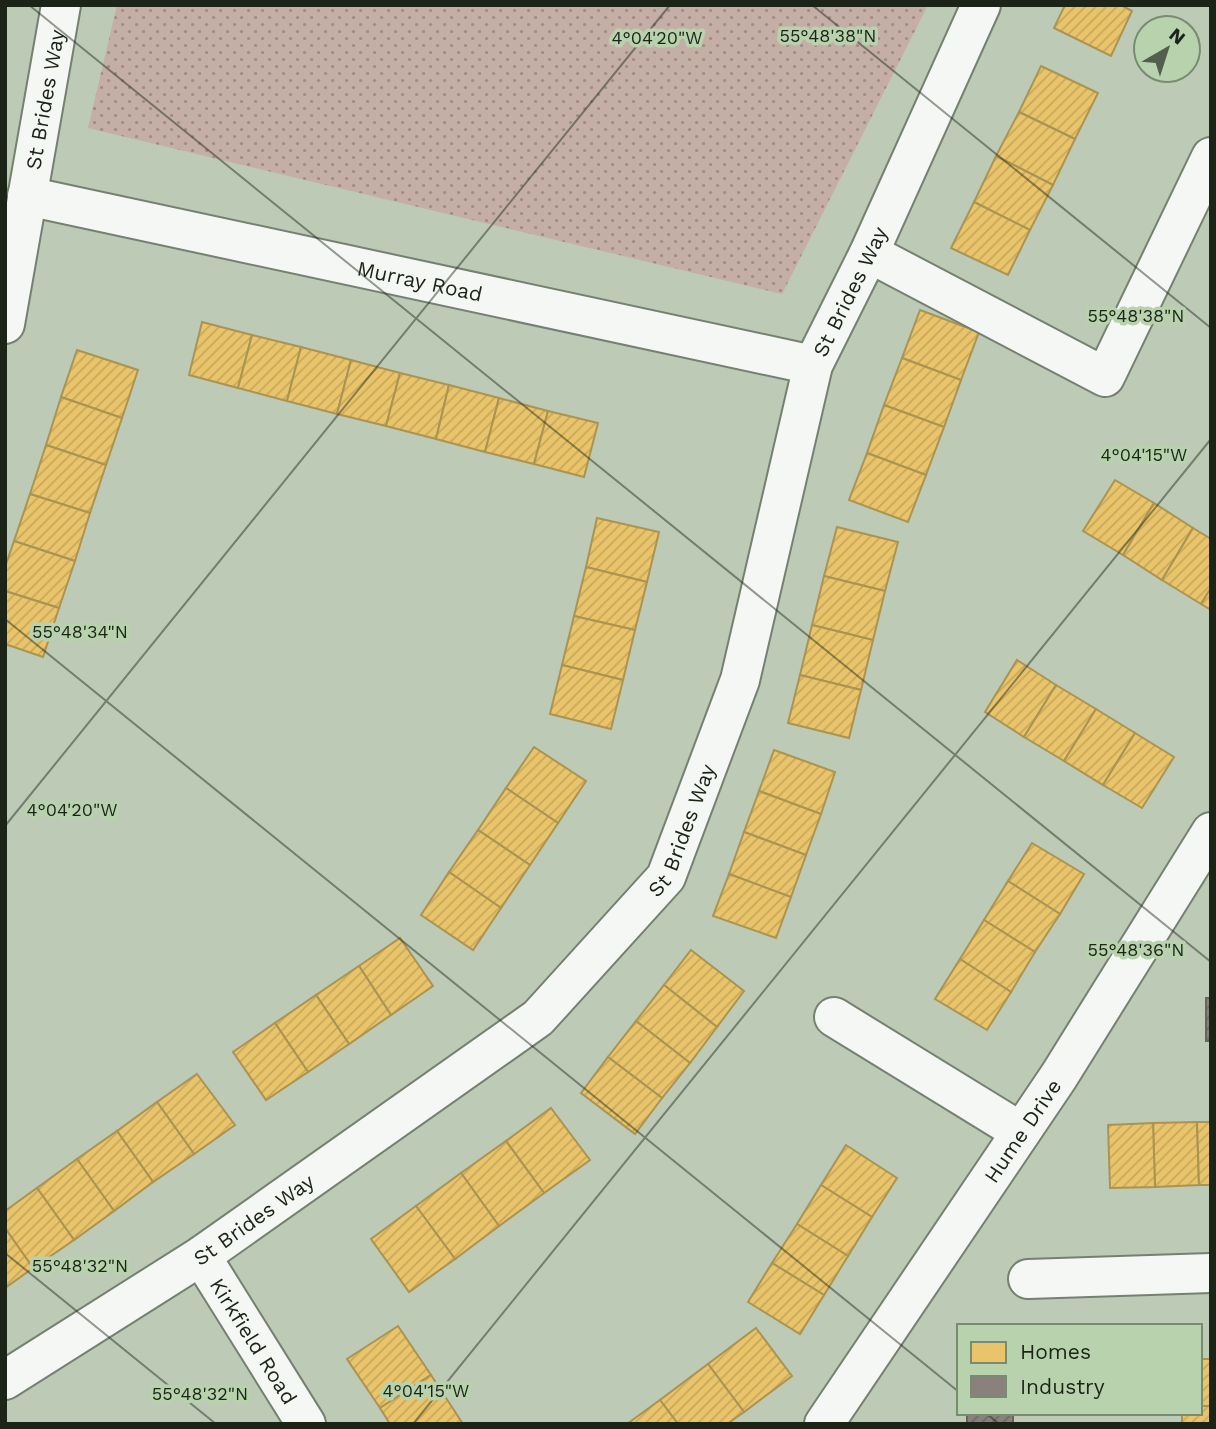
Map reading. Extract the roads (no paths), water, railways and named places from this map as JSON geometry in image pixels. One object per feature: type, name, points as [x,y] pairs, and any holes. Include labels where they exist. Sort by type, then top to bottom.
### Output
[{"type":"street","name":"St Brides Way","points":[[5,324],[61,5]]},
{"type":"street","name":"St Brides Way","points":[[5,1380],[201,1256],[538,1018],[666,877],[740,680],[813,365],[869,253],[981,5]]},
{"type":"street","points":[[869,253],[1105,377],[1211,157]]},
{"type":"street","name":"Murray Road","points":[[27,196],[813,365]]},
{"type":"street","name":"Hume Drive","points":[[824,1424],[1020,1132],[1211,832]]},
{"type":"street","points":[[834,1017],[1020,1132]]},
{"type":"street","name":"Kirkfield Road","points":[[201,1256],[306,1424]]},
{"type":"street","points":[[1028,1279],[1211,1273]]}]
